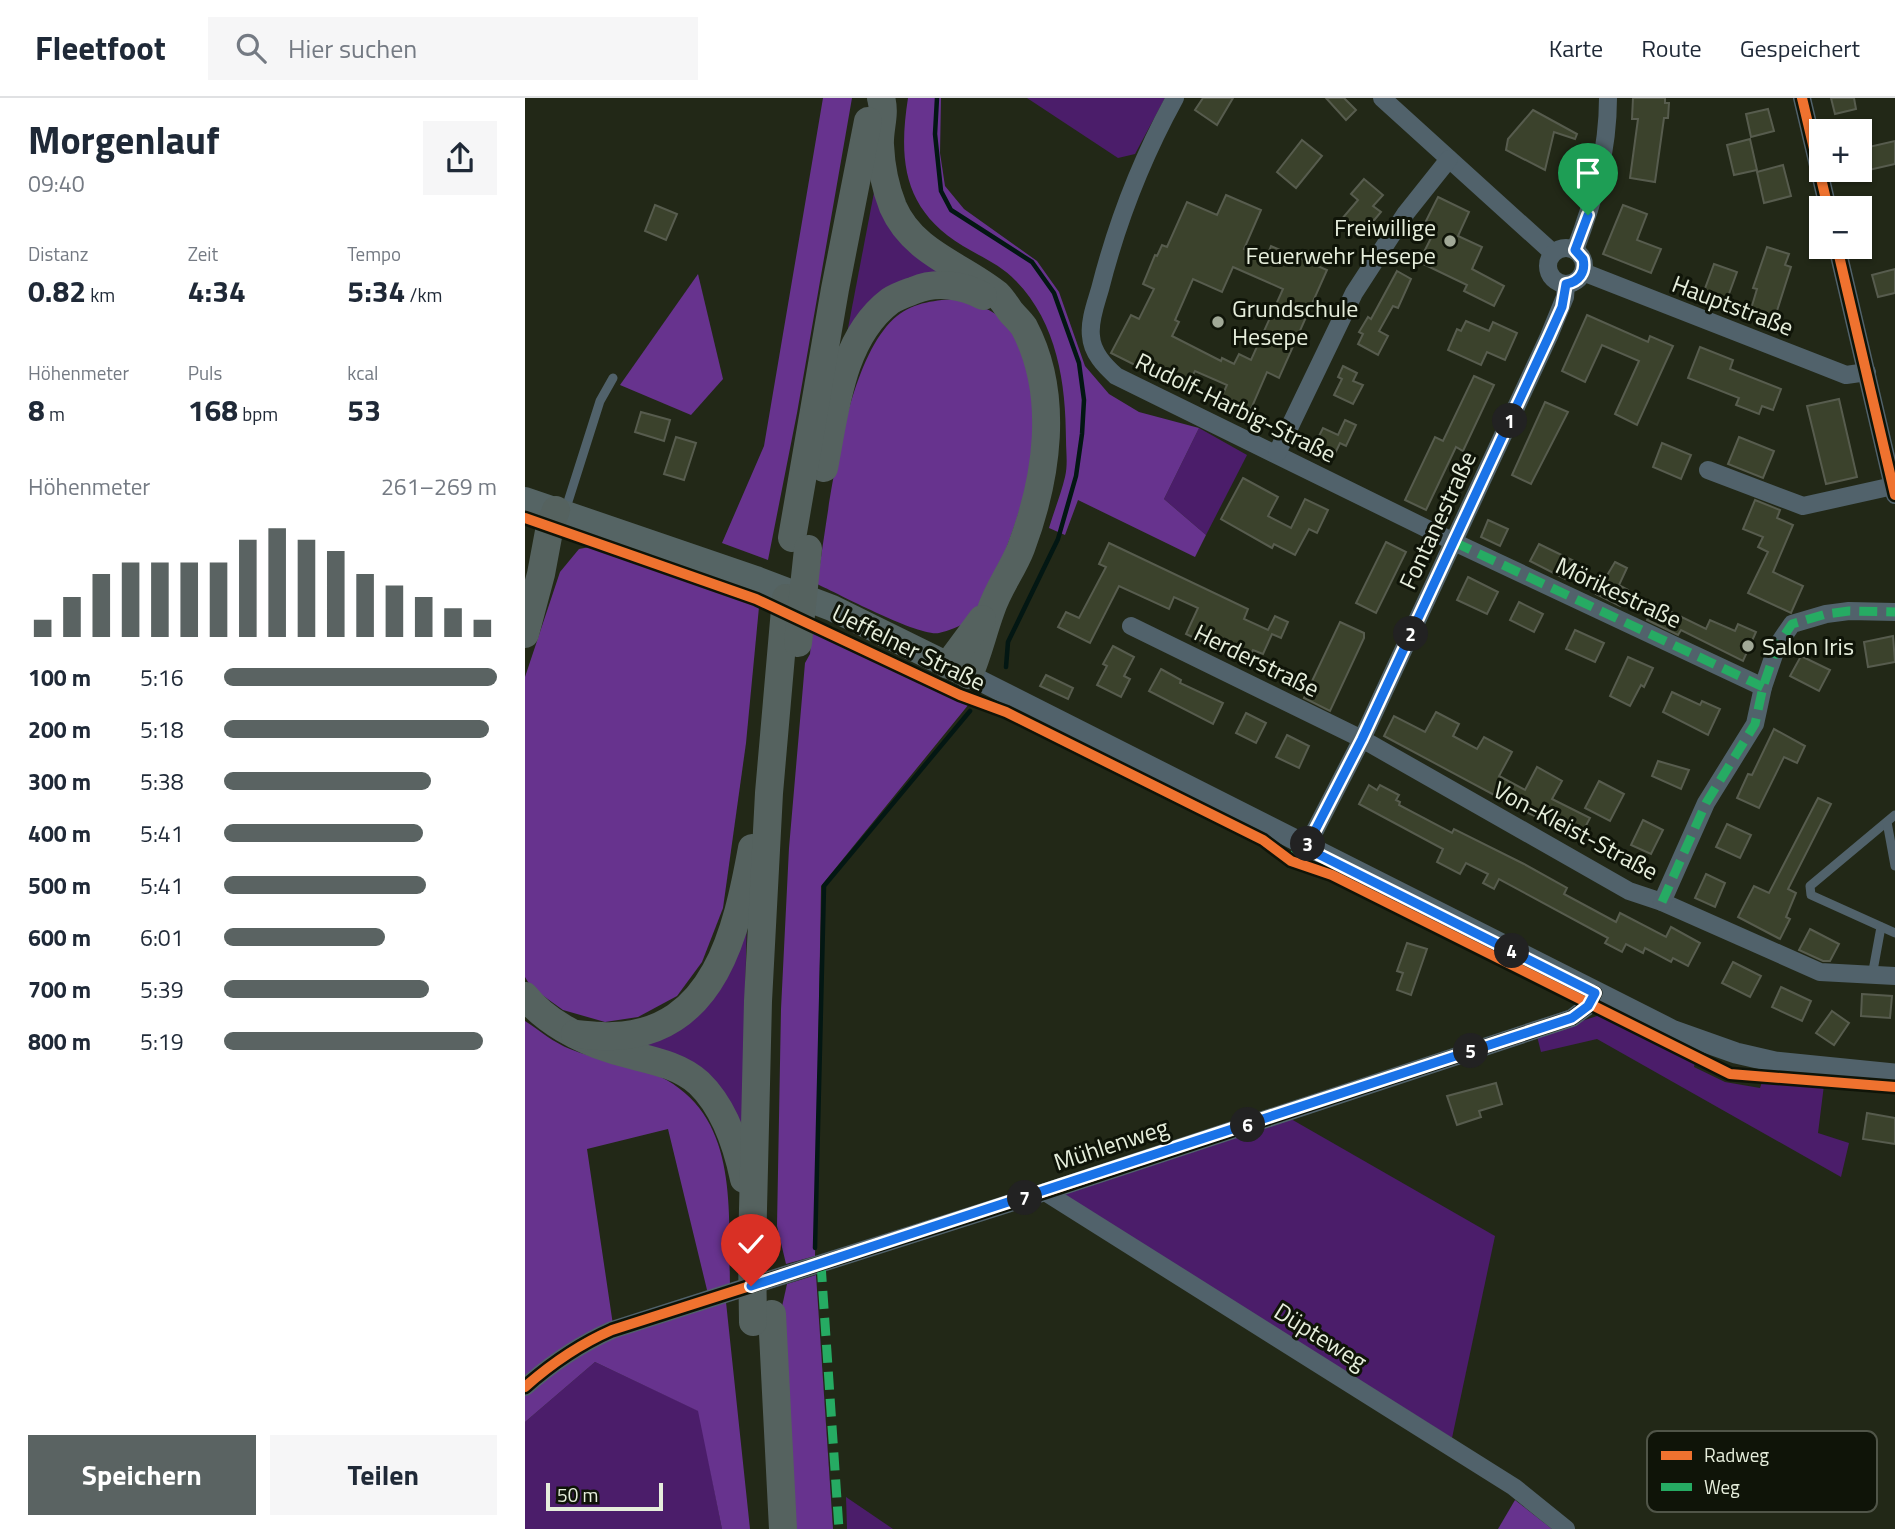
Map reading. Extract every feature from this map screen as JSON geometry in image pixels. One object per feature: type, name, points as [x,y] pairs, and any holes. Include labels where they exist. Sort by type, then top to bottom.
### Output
[{"type":"highway","points":[[783,1529],[757,1240],[769,793],[800,543],[829,387],[872,98]]},
{"type":"highway","points":[[881,98],[884,108],[880,143],[884,183],[895,210],[916,241],[999,295],[1023,325],[1038,366],[1046,404],[1046,446],[1033,515],[1020,551],[959,670]]},
{"type":"highway","points":[[829,387],[848,362],[866,326],[891,300],[922,287],[950,285],[978,294],[1012,314]]},
{"type":"highway","points":[[525,634],[541,574],[564,513]]},
{"type":"highway","points":[[757,1240],[769,1177],[790,640]]},
{"type":"highway","points":[[575,1034],[614,1036],[648,1030],[676,1017],[698,999],[716,971],[732,935],[756,825],[769,793]]},
{"type":"highway","points":[[525,996],[537,1011],[575,1034],[610,1049],[663,1063],[699,1082],[724,1116],[743,1173],[757,1240]]},
{"type":"highway","points":[[762,1318],[766,1529]]},
{"type":"main road","name":"Ueffelner Straße","points":[[525,500],[807,598],[959,670]]},
{"type":"street","name":"Rudolf-Harbig-Straße","points":[[1175,98],[1157,130],[1123,210],[1106,264],[1090,336],[1104,366],[1116,376],[1454,542]]},
{"type":"street","points":[[1382,98],[1553,253]]},
{"type":"street","points":[[1575,250],[1601,172],[1608,127],[1608,98]]},
{"type":"street","points":[[1802,98],[1825,196]]},
{"type":"street","points":[[1277,453],[1355,292],[1406,213],[1449,159]]},
{"type":"street","points":[[1565,247],[1575,250],[1583,259],[1583,272],[1577,281],[1559,283],[1550,274],[1548,262],[1553,253],[1565,247]]},
{"type":"street","points":[[1708,470],[1803,506],[1894,491],[1840,259]]},
{"type":"street","name":"Hauptstraße","points":[[1583,272],[1846,375],[1867,372]]},
{"type":"street","name":"Fontanestraße","points":[[1306,848],[1362,739],[1558,317],[1565,298],[1566,284]]},
{"type":"street","name":"Mörikestraße","points":[[1454,542],[1763,687]]},
{"type":"street","points":[[1662,902],[1706,803],[1755,724],[1763,687],[1777,646],[1792,624],[1849,611],[1895,612]]},
{"type":"street","name":"Herderstraße","points":[[1131,626],[1362,739]]},
{"type":"street","name":"Ueffelner Straße","points":[[959,670],[1306,848],[1674,1031],[1737,1054],[1817,1067],[1895,1074]]},
{"type":"street","name":"Von-Kleist-Straße","points":[[1362,739],[1629,891],[1662,902],[1820,972],[1895,976]]},
{"type":"street","name":"Mühlenweg","points":[[525,1387],[578,1345],[612,1331],[1572,1018],[1588,1006],[1595,993]]},
{"type":"street","name":"Düpteweg","points":[[1045,1192],[1514,1487],[1566,1529]]},
{"type":"lane","points":[[564,513],[600,401],[613,378]]},
{"type":"lane","points":[[1895,815],[1810,886],[1811,895],[1895,933]]},
{"type":"lane","points":[[1887,822],[1895,866]]},
{"type":"lane","points":[[1872,976],[1881,927]]},
{"type":"shaded area","points":[[823,98],[852,98],[797,413],[768,560],[722,543],[764,446]]},
{"type":"shaded area","points":[[908,98],[941,98],[940,153],[945,186],[964,209],[1037,261],[1059,292],[1085,366],[1109,394],[1139,412],[1199,428],[1164,499],[1206,535],[1195,557],[1078,500],[1065,535],[1049,528],[1067,463],[1064,397],[1050,335],[1030,298],[1016,281],[943,232],[928,217],[917,200],[905,163]]},
{"type":"shaded area","points":[[1027,98],[1165,98],[1135,154],[1118,158]]},
{"type":"shaded area","points":[[876,182],[947,278],[845,344]]},
{"type":"shaded area","points":[[698,274],[723,379],[691,415],[620,385]]},
{"type":"shaded area","points":[[958,299],[995,314],[1012,332],[1024,358],[1032,386],[1037,427],[1031,470],[1023,499],[991,584],[968,620],[951,630],[939,633],[897,622],[817,584],[841,441],[863,367],[879,337],[897,316],[918,305]]},
{"type":"shaded area","points":[[1199,428],[1247,455],[1206,535],[1164,499]]},
{"type":"shaded area","points":[[595,546],[759,607],[746,743],[723,908],[702,962],[677,996],[638,1017],[605,1022],[563,1010],[531,987],[525,977],[525,677],[560,572],[579,549]]},
{"type":"shaded area","points":[[812,632],[969,704],[821,886],[815,1256],[786,1264],[777,1226],[781,1009],[789,848],[805,663],[810,654]]},
{"type":"shaded area","points":[[747,912],[742,1138],[731,1112],[609,1044],[649,1039]]},
{"type":"shaded area","points":[[1600,1015],[1695,1062],[1694,1067],[1725,1082],[1760,1088],[1763,1079],[1824,1085],[1818,1133],[1849,1143],[1841,1177],[1597,1039],[1541,1052],[1537,1036]]},
{"type":"shaded area","points":[[525,1021],[564,1046],[652,1073],[681,1090],[701,1111],[715,1136],[724,1164],[728,1194],[730,1287],[708,1294],[668,1129],[587,1149],[613,1325],[726,1302],[750,1529],[722,1529],[698,1411],[595,1362],[525,1422]]},
{"type":"shaded area","points":[[1291,1119],[1495,1236],[1452,1438],[1059,1193]]},
{"type":"shaded area","points":[[816,1275],[833,1529],[793,1529],[781,1311],[787,1284]]},
{"type":"shaded area","points":[[595,1362],[699,1411],[722,1529],[525,1529],[525,1422]]},
{"type":"shaded area","points":[[846,1497],[893,1529],[847,1529]]},
{"type":"shaded area","points":[[1515,1500],[1552,1529],[1498,1529]]},
{"type":"building","points":[[1203,98],[1233,98],[1217,125],[1195,110]]},
{"type":"building","points":[[1326,98],[1344,98],[1356,110],[1346,120]]},
{"type":"building","points":[[1633,98],[1665,98],[1665,103],[1669,103],[1668,118],[1664,118],[1655,182],[1630,178],[1638,119],[1632,119]]},
{"type":"building","points":[[1831,98],[1854,98],[1856,109],[1835,114]]},
{"type":"building","points":[[1768,109],[1774,131],[1751,137],[1746,114]]},
{"type":"building","points":[[1533,110],[1577,134],[1575,139],[1554,132],[1545,170],[1506,150],[1508,139]]},
{"type":"building","points":[[1750,139],[1757,170],[1734,175],[1727,145]]},
{"type":"building","points":[[1302,140],[1322,156],[1296,188],[1277,172]]},
{"type":"building","points":[[1895,141],[1895,164],[1872,169],[1872,146]]},
{"type":"building","points":[[1783,165],[1791,196],[1764,203],[1757,172]]},
{"type":"building","points":[[1364,179],[1383,195],[1373,206],[1381,212],[1360,237],[1340,221],[1358,200],[1351,194]]},
{"type":"building","points":[[1226,195],[1261,210],[1244,249],[1266,259],[1271,246],[1327,270],[1279,378],[1267,372],[1251,409],[1222,396],[1227,385],[1195,371],[1185,390],[1111,353],[1131,315],[1139,319],[1154,289],[1143,284],[1155,255],[1157,256],[1162,245],[1167,247],[1187,202],[1217,215]],"holes":[[[1233,267],[1283,289],[1251,360],[1239,354],[1234,364],[1222,358],[1221,361],[1172,336],[1179,322],[1175,320],[1193,279],[1222,292]]]},
{"type":"building","name":"Freiwillige Feuerwehr Hesepe","points":[[1438,197],[1469,212],[1458,236],[1482,247],[1472,269],[1504,286],[1494,306],[1464,291],[1467,285],[1419,262],[1436,228],[1425,223]]},
{"type":"building","points":[[655,205],[677,214],[666,240],[645,231]]},
{"type":"building","points":[[1623,205],[1647,214],[1637,240],[1661,249],[1651,273],[1603,254]]},
{"type":"building","points":[[1767,247],[1789,254],[1785,265],[1791,267],[1775,317],[1751,309],[1757,289],[1753,288]]},
{"type":"building","points":[[1714,264],[1737,272],[1726,302],[1703,294]]},
{"type":"building","points":[[1895,269],[1895,293],[1878,297],[1872,275]]},
{"type":"building","points":[[1397,271],[1411,279],[1398,308],[1393,306],[1379,331],[1388,336],[1378,355],[1358,344],[1363,334],[1359,332],[1368,317],[1371,319]]},
{"type":"building","points":[[1587,315],[1648,342],[1650,336],[1673,346],[1637,425],[1615,414],[1639,361],[1602,345],[1585,382],[1562,371]]},
{"type":"building","points":[[1466,321],[1489,331],[1493,322],[1517,333],[1505,360],[1487,352],[1481,365],[1448,350],[1457,329],[1461,331]]},
{"type":"building","points":[[1700,347],[1733,360],[1730,369],[1781,389],[1773,410],[1762,406],[1759,414],[1736,405],[1739,398],[1688,378]]},
{"type":"building","points":[[1343,366],[1357,373],[1353,381],[1363,385],[1353,404],[1334,395],[1342,379],[1338,377]]},
{"type":"building","points":[[1474,376],[1494,385],[1463,451],[1456,447],[1426,510],[1405,500],[1435,437],[1443,441]]},
{"type":"building","points":[[1839,399],[1857,477],[1826,484],[1807,406]]},
{"type":"building","points":[[1545,402],[1568,412],[1531,484],[1512,475]]},
{"type":"building","points":[[641,412],[670,420],[664,441],[635,432]]},
{"type":"building","points":[[1345,420],[1356,425],[1346,446],[1340,443],[1331,462],[1311,452],[1323,428],[1338,435]]},
{"type":"building","points":[[676,437],[696,443],[684,480],[664,474]]},
{"type":"building","points":[[1739,437],[1774,451],[1763,478],[1728,464]]},
{"type":"building","points":[[1662,443],[1691,455],[1681,479],[1653,467]]},
{"type":"building","points":[[1243,478],[1278,497],[1268,516],[1291,528],[1305,499],[1328,510],[1317,533],[1309,529],[1295,555],[1274,544],[1272,548],[1221,519]]},
{"type":"building","points":[[1755,500],[1780,510],[1777,518],[1793,525],[1773,572],[1803,586],[1791,613],[1748,593],[1768,552],[1758,547],[1763,537],[1743,529]]},
{"type":"building","points":[[1488,520],[1508,529],[1500,546],[1481,537]]},
{"type":"building","points":[[1386,542],[1406,552],[1376,613],[1356,603]]},
{"type":"building","points":[[1109,543],[1248,609],[1244,619],[1268,630],[1275,616],[1288,622],[1281,638],[1272,634],[1263,654],[1253,650],[1247,663],[1186,634],[1198,608],[1174,597],[1169,609],[1119,586],[1090,643],[1058,627],[1066,612],[1079,618],[1106,567],[1099,564]]},
{"type":"building","points":[[1539,544],[1574,561],[1565,579],[1530,561]]},
{"type":"building","points":[[1615,562],[1627,568],[1619,585],[1628,590],[1620,606],[1596,594]]},
{"type":"building","points":[[1468,577],[1498,592],[1487,614],[1457,600]]},
{"type":"building","points":[[1519,602],[1543,614],[1534,632],[1510,620]]},
{"type":"building","points":[[1655,604],[1706,629],[1710,620],[1735,631],[1738,624],[1756,632],[1743,661],[1681,630],[1678,635],[1647,620]]},
{"type":"building","points":[[1340,622],[1364,633],[1364,638],[1330,711],[1304,698]]},
{"type":"building","points":[[1575,630],[1604,643],[1595,662],[1566,649]]},
{"type":"building","points":[[1893,636],[1895,662],[1868,667],[1864,642]]},
{"type":"building","points":[[1113,646],[1134,657],[1124,676],[1130,679],[1121,697],[1097,685],[1107,666],[1103,664]]},
{"type":"building","points":[[1801,656],[1830,670],[1819,691],[1790,676]]},
{"type":"building","points":[[1628,657],[1653,668],[1644,687],[1641,685],[1630,706],[1610,696]]},
{"type":"building","points":[[1161,669],[1181,680],[1180,683],[1223,703],[1213,724],[1149,691]]},
{"type":"building","points":[[1046,675],[1073,688],[1068,699],[1040,686]]},
{"type":"building","points":[[1672,692],[1700,705],[1702,701],[1720,709],[1708,735],[1663,712]]},
{"type":"building","points":[[1436,712],[1459,724],[1453,736],[1477,749],[1484,737],[1512,752],[1499,776],[1525,790],[1537,767],[1562,781],[1552,799],[1590,818],[1580,837],[1526,812],[1384,736],[1394,716],[1425,732]]},
{"type":"building","points":[[1246,713],[1266,723],[1256,743],[1236,733]]},
{"type":"building","points":[[1774,729],[1805,746],[1797,763],[1784,757],[1759,808],[1737,798],[1748,774],[1752,775]]},
{"type":"building","points":[[1287,735],[1309,746],[1299,768],[1276,757]]},
{"type":"building","points":[[1658,761],[1689,770],[1681,789],[1652,776]]},
{"type":"building","points":[[1599,781],[1624,794],[1610,821],[1585,808]]},
{"type":"building","points":[[1369,785],[1377,790],[1380,785],[1399,795],[1396,800],[1400,802],[1399,805],[1452,833],[1454,829],[1524,864],[1567,888],[1564,894],[1616,922],[1620,913],[1666,937],[1671,927],[1700,943],[1688,966],[1673,958],[1671,962],[1645,948],[1643,953],[1626,944],[1622,952],[1605,943],[1608,938],[1499,879],[1494,889],[1483,883],[1488,874],[1466,863],[1460,874],[1437,862],[1443,849],[1359,804]]},
{"type":"building","points":[[1818,798],[1831,804],[1788,889],[1796,893],[1786,917],[1790,919],[1780,939],[1738,917],[1754,886],[1769,893]]},
{"type":"building","points":[[1643,820],[1663,830],[1651,854],[1631,845]]},
{"type":"building","points":[[1727,824],[1751,835],[1740,858],[1716,847]]},
{"type":"building","points":[[1706,874],[1725,883],[1715,907],[1695,898]]},
{"type":"building","points":[[1810,929],[1839,944],[1830,961],[1823,961],[1799,950]]},
{"type":"building","points":[[1407,943],[1427,949],[1411,995],[1397,990],[1403,973],[1397,971]]},
{"type":"building","points":[[1733,962],[1761,976],[1750,997],[1722,983]]},
{"type":"building","points":[[1781,987],[1811,1001],[1802,1021],[1772,1007]]},
{"type":"building","points":[[1862,994],[1892,996],[1890,1018],[1861,1016]]},
{"type":"building","points":[[1832,1011],[1849,1023],[1834,1045],[1816,1033]]},
{"type":"building","points":[[1496,1083],[1502,1104],[1479,1111],[1481,1117],[1457,1125],[1447,1096]]},
{"type":"building","points":[[1867,1113],[1895,1118],[1895,1144],[1863,1139]]},
{"type":"waterway","points":[[937,98],[935,134],[941,191],[951,210],[1032,262],[1054,293],[1079,363],[1084,400],[1076,476],[1058,539],[1008,642],[1006,667]]},
{"type":"waterway","points":[[815,1248],[824,886],[970,711]]},
{"type":"marked path","points":[[1454,542],[1763,687]]},
{"type":"marked path","points":[[1662,902],[1706,803],[1755,724],[1763,687],[1777,646],[1792,624],[1826,614],[1849,611],[1895,612]]},
{"type":"marked path","points":[[1291,861],[1296,852],[1306,848]]},
{"type":"marked path","points":[[821,1264],[839,1529]]},
{"type":"cycle path","points":[[1802,98],[1825,196]]},
{"type":"cycle path","points":[[1840,259],[1895,495]]},
{"type":"cycle path","points":[[525,518],[756,599],[960,695],[1006,712],[1263,840],[1291,861],[1332,875],[1730,1074],[1895,1087]]},
{"type":"cycle path","points":[[525,1387],[566,1355],[612,1330],[1045,1192],[1572,1018],[1588,1006],[1595,993]]},
{"type":"place","name":"Freiwillige Feuerwehr Hesepe","points":[[1450,241]]},
{"type":"place","name":"Grundschule Hesepe","points":[[1218,322]]},
{"type":"place","name":"Salon Iris","points":[[1748,646]]},
{"type":"route","points":[[751,1286],[1572,1018],[1588,1006],[1595,993],[1306,848],[1362,739],[1549,336],[1565,298],[1566,284],[1577,281],[1583,272],[1583,259],[1575,250],[1588,215]]}]
